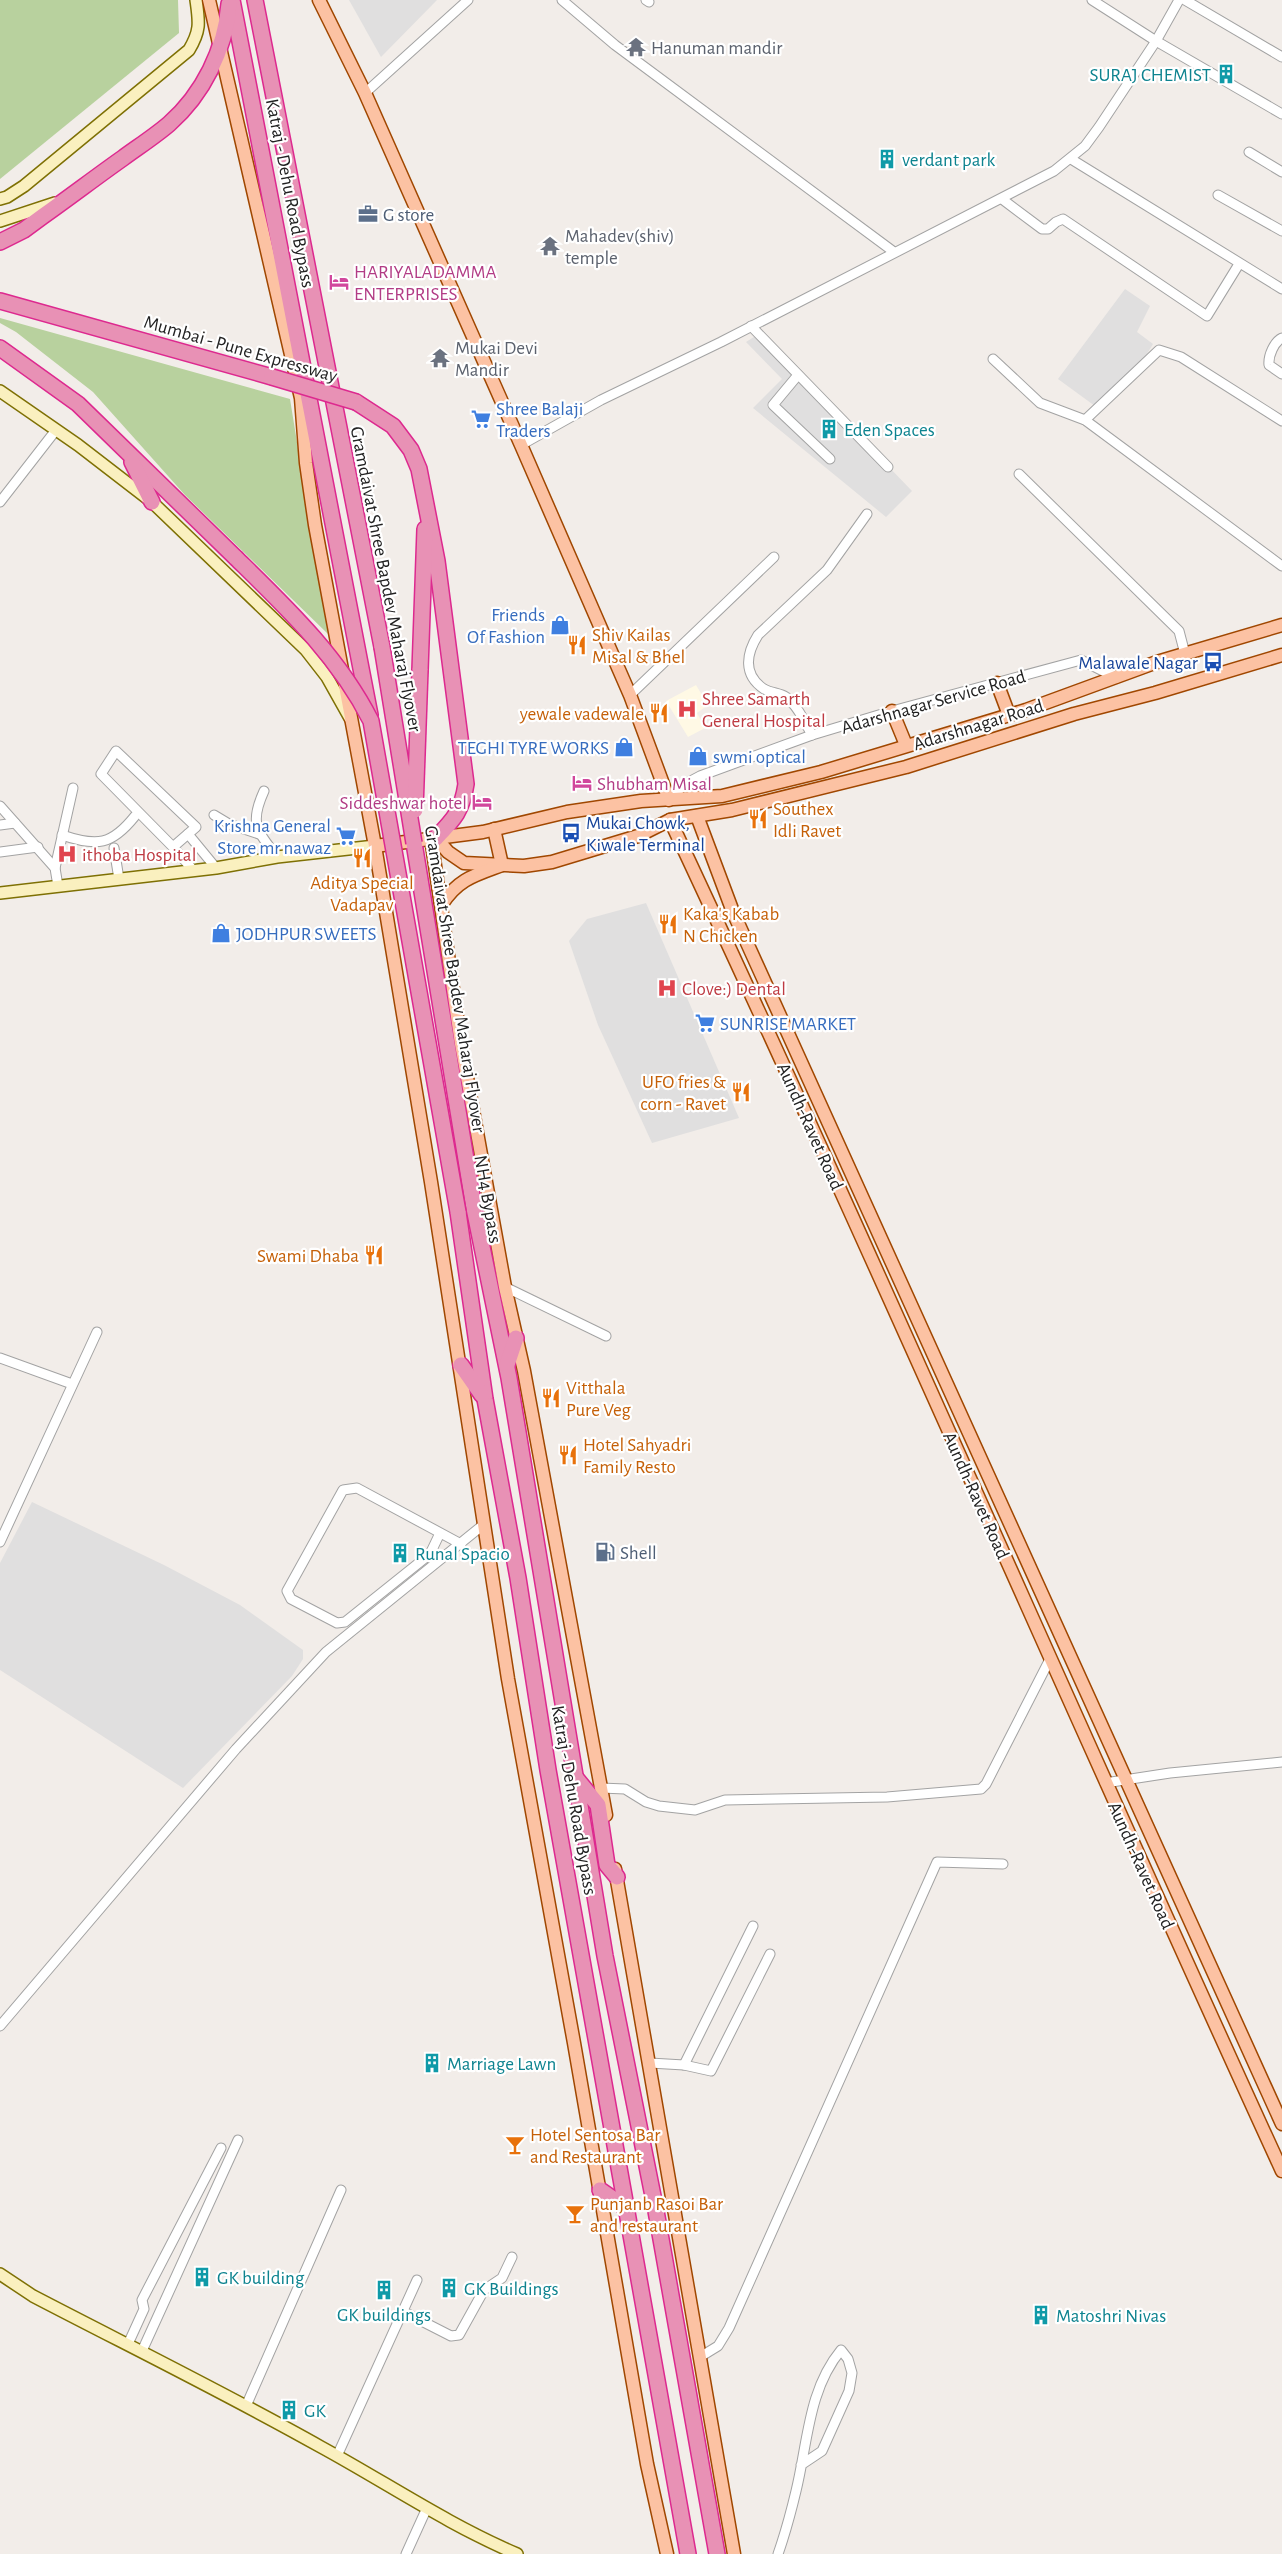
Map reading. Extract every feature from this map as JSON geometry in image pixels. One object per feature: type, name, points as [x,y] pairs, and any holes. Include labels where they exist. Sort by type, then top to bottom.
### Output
[{"type":"highway","points":[[0,242],[24,230],[64,201],[169,124],[188,105],[202,86],[220,50],[231,0]]},
{"type":"highway","name":"Katraj - Dehu Road Bypass","points":[[231,0],[305,394]]},
{"type":"highway","name":"Katraj - Dehu Road Bypass","points":[[255,0],[315,311]]},
{"type":"highway","name":"Mumbai - Pune Expressway","points":[[0,301],[356,402],[385,420],[406,441],[417,464],[424,493]]},
{"type":"highway","name":"Gramdaivat Shree Bapdev Maharaj Flyover","points":[[315,311],[382,647],[474,1208],[509,1330]]},
{"type":"highway","points":[[0,348],[78,404],[236,558],[317,640],[344,674],[371,721]]},
{"type":"highway","name":"Gramdaivat Shree Bapdev Maharaj Flyover","points":[[305,394],[371,721],[458,1212],[485,1398]]},
{"type":"highway","points":[[127,451],[152,502]]},
{"type":"highway","points":[[414,843],[425,538],[424,493]]},
{"type":"highway","points":[[424,493],[437,561],[465,766],[464,799],[457,817],[434,838]]},
{"type":"highway","name":"Katraj - Dehu Road Bypass","points":[[509,1330],[506,1368],[574,1776],[605,1956],[656,2211],[717,2554]]},
{"type":"highway","points":[[461,1365],[485,1398]]},
{"type":"highway","name":"Katraj - Dehu Road Bypass","points":[[485,1398],[629,2227],[688,2554]]},
{"type":"highway","points":[[574,1776],[598,1805],[608,1865],[617,1877]]},
{"type":"highway","points":[[600,2190],[626,2208]]},
{"type":"main road","points":[[0,199],[7,197],[24,186],[189,50],[198,35],[199,22],[196,0]]},
{"type":"main road","points":[[209,0],[305,394],[306,463],[315,525],[375,846],[461,1365],[484,1525],[532,1814],[647,2464],[667,2554]]},
{"type":"main road","points":[[319,0],[365,93],[521,445],[630,695],[669,800]]},
{"type":"main road","points":[[0,221],[64,201]]},
{"type":"main road","points":[[0,391],[56,430],[152,502],[306,650],[327,677],[350,720]]},
{"type":"main road","name":"Adarshnagar Road","points":[[375,846],[494,829],[567,812],[641,801],[722,796],[829,770],[1009,714],[1185,654],[1282,625]]},
{"type":"main road","name":"Adarshnagar Road","points":[[670,820],[732,810],[906,767],[1074,714],[1155,693],[1282,655]]},
{"type":"main road","points":[[996,683],[1009,714]]},
{"type":"main road","points":[[892,711],[906,745]]},
{"type":"main road","name":"Aundh-Ravet Road","points":[[697,816],[733,912],[908,1301],[1127,1778],[1282,2124]]},
{"type":"main road","points":[[434,838],[448,852],[464,863],[524,866],[552,862],[638,836],[670,820]]},
{"type":"main road","name":"Aundh-Ravet Road","points":[[670,820],[782,1060],[1105,1783],[1282,2171]]},
{"type":"main road","points":[[494,829],[502,865]]},
{"type":"main road","name":"NH4 Bypass","points":[[434,838],[461,1044],[504,1288],[509,1330],[524,1371],[601,1788],[734,2554]]},
{"type":"main road","points":[[0,892],[216,868],[277,857],[375,846]]},
{"type":"main road","points":[[442,904],[452,889],[469,877],[502,865]]},
{"type":"main road","points":[[0,2274],[33,2296],[142,2351],[337,2456],[426,2510],[480,2539],[517,2554]]},
{"type":"street","points":[[365,93],[468,0]]},
{"type":"street","points":[[562,0],[616,45],[894,252]]},
{"type":"street","points":[[1092,0],[1156,41],[1282,114]]},
{"type":"street","points":[[521,445],[601,400],[1035,182],[1071,159],[1085,146],[1099,127],[1156,41],[1179,0]]},
{"type":"street","points":[[1185,0],[1282,57]]},
{"type":"street","points":[[1249,152],[1282,172]]},
{"type":"street","points":[[1071,159],[1282,289]]},
{"type":"street","points":[[1218,195],[1282,232]]},
{"type":"street","points":[[1002,199],[1042,229],[1048,229],[1063,219],[1207,316],[1239,264]]},
{"type":"street","points":[[751,326],[888,467]]},
{"type":"street","points":[[1282,338],[1278,340],[1269,359],[1269,365],[1282,374]]},
{"type":"street","points":[[1085,420],[1159,350],[1181,357],[1282,421]]},
{"type":"street","points":[[993,359],[1040,403],[1085,420],[1282,566]]},
{"type":"street","points":[[798,375],[772,405],[830,459]]},
{"type":"street","points":[[0,502],[56,430]]},
{"type":"street","points":[[1019,474],[1179,631],[1185,654]]},
{"type":"street","points":[[812,735],[795,706],[785,697],[765,690],[751,674],[748,667],[750,648],[758,636],[827,570],[850,541],[866,514]]},
{"type":"street","points":[[630,695],[774,557]]},
{"type":"street","name":"Adarshnagar Service Road","points":[[669,800],[685,784],[700,776],[812,735],[892,711],[1080,660],[1117,678]]},
{"type":"street","points":[[174,847],[196,827],[116,751],[101,774],[174,847],[192,870]]},
{"type":"street","points":[[58,886],[56,868],[74,788]]},
{"type":"street","points":[[264,791],[255,818],[260,834],[277,857]]},
{"type":"street","points":[[0,806],[56,868]]},
{"type":"street","points":[[214,815],[229,824],[260,834]]},
{"type":"street","points":[[62,835],[79,841],[104,841],[120,833],[135,816]]},
{"type":"street","points":[[0,825],[15,823]]},
{"type":"street","points":[[188,834],[216,868]]},
{"type":"street","points":[[0,852],[38,847]]},
{"type":"street","points":[[114,848],[119,879]]},
{"type":"street","points":[[504,1288],[606,1336]]},
{"type":"street","points":[[0,1542],[97,1332]]},
{"type":"street","points":[[0,1358],[72,1384]]},
{"type":"street","points":[[440,1533],[430,1554],[345,1622],[337,1622],[291,1599],[287,1591],[343,1490],[349,1488],[357,1488],[461,1544]]},
{"type":"street","points":[[0,2026],[236,1749],[326,1652],[484,1525]]},
{"type":"street","points":[[601,1788],[625,1788],[646,1802],[659,1806],[695,1810],[725,1800],[887,1797],[981,1789],[986,1784],[1050,1659]]},
{"type":"street","points":[[1105,1783],[1127,1778],[1282,1762]]},
{"type":"street","points":[[700,2357],[718,2346],[729,2328],[938,1862],[1004,1864]]},
{"type":"street","points":[[684,2065],[753,1926]]},
{"type":"street","points":[[650,2063],[684,2065],[711,2071],[770,1954]]},
{"type":"street","points":[[142,2351],[238,2140]]},
{"type":"street","points":[[128,2344],[144,2309],[142,2300],[221,2148]]},
{"type":"street","points":[[246,2406],[341,2190]]},
{"type":"street","points":[[404,2312],[451,2336],[459,2335],[484,2290],[502,2278],[512,2257]]},
{"type":"street","points":[[337,2456],[418,2280]]},
{"type":"street","points":[[778,2554],[796,2492],[801,2465],[817,2393],[828,2366],[841,2350],[848,2359],[852,2373],[849,2391],[822,2451],[801,2465]]},
{"type":"street","points":[[406,2554],[426,2510]]},
{"type":"shaded area","points":[[349,0],[437,0],[381,57]]},
{"type":"shaded area","points":[[1125,289],[1150,306],[1137,332],[1153,344],[1145,357],[1095,406],[1058,379]]},
{"type":"shaded area","name":"Eden Spaces","points":[[760,333],[912,491],[886,517],[753,408],[782,379],[746,342]]},
{"type":"shaded area","name":"Shree Samarth General Hospital","points":[[696,685],[708,705],[697,713],[705,728],[688,737],[666,701]]},
{"type":"shaded area","points":[[646,903],[739,1118],[652,1143],[598,1025],[569,941],[587,919]]},
{"type":"shaded area","points":[[32,1502],[164,1565],[240,1605],[303,1650],[303,1659],[292,1676],[183,1788],[0,1670],[0,1563]]},
{"type":"green space","points":[[0,0],[178,0],[179,33],[0,179]]},
{"type":"green space","points":[[0,318],[290,399],[328,634],[185,495],[93,392],[16,332],[0,323]]},
{"type":"place","name":"Hanuman mandir","points":[[636,47]]},
{"type":"place","name":"SURAJ CHEMIST","points":[[1226,74]]},
{"type":"place","name":"verdant park","points":[[887,159]]},
{"type":"place","name":"G store","points":[[368,214]]},
{"type":"place","name":"Mahadev(shiv) temple","points":[[550,246]]},
{"type":"place","name":"HARIYALADAMMA ENTERPRISES","points":[[339,282]]},
{"type":"place","name":"Mukai Devi Mandir","points":[[440,358]]},
{"type":"place","name":"Shree Balaji Traders","points":[[481,419]]},
{"type":"place","name":"Eden Spaces","points":[[829,429]]},
{"type":"place","name":"Friends Of Fashion","points":[[560,625]]},
{"type":"place","name":"Shiv Kailas Misal & Bhel","points":[[577,645]]},
{"type":"place","name":"Malawale Nagar","points":[[1213,662]]},
{"type":"place","name":"Shree Samarth General Hospital","points":[[687,709]]},
{"type":"place","name":"yewale vadewale","points":[[659,713]]},
{"type":"place","name":"TEGHI TYRE WORKS","points":[[624,747]]},
{"type":"place","name":"swmi optical","points":[[698,756]]},
{"type":"place","name":"Shubham Misal","points":[[582,783]]},
{"type":"place","name":"Siddeshwar hotel","points":[[482,802]]},
{"type":"place","name":"Southex Idli Ravet","points":[[758,819]]},
{"type":"place","name":"Mukai Chowk, Kiwale Terminal","points":[[571,833]]},
{"type":"place","name":"Krishna General Store mr nawaz","points":[[346,836]]},
{"type":"place","name":"ithoba Hospital","points":[[67,854]]},
{"type":"place","name":"Aditya Special Vadapav","points":[[362,858]]},
{"type":"place","name":"Kaka's Kabab N Chicken","points":[[668,924]]},
{"type":"place","name":"JODHPUR SWEETS","points":[[221,933]]},
{"type":"place","name":"Clove:) Dental","points":[[667,988]]},
{"type":"place","name":"SUNRISE MARKET","points":[[705,1023]]},
{"type":"place","name":"UFO fries & corn - Ravet","points":[[741,1092]]},
{"type":"place","name":"Swami Dhaba","points":[[374,1255]]},
{"type":"place","name":"Vitthala Pure Veg","points":[[551,1398]]},
{"type":"place","name":"Hotel Sahyadri Family Resto","points":[[568,1455]]},
{"type":"place","name":"Shell","points":[[605,1552]]},
{"type":"place","name":"Runal Spacio","points":[[400,1553]]},
{"type":"place","name":"Marriage Lawn","points":[[432,2063]]},
{"type":"place","name":"Hotel Sentosa Bar and Restaurant","points":[[515,2145]]},
{"type":"place","name":"Punjanb Rasoi Bar and restaurant","points":[[575,2214]]},
{"type":"place","name":"GK building","points":[[202,2277]]},
{"type":"place","name":"GK Buildings","points":[[449,2288]]},
{"type":"place","name":"GK buildings","points":[[384,2290]]},
{"type":"place","name":"Matoshri Nivas","points":[[1041,2315]]},
{"type":"place","name":"GK","points":[[289,2410]]}]
